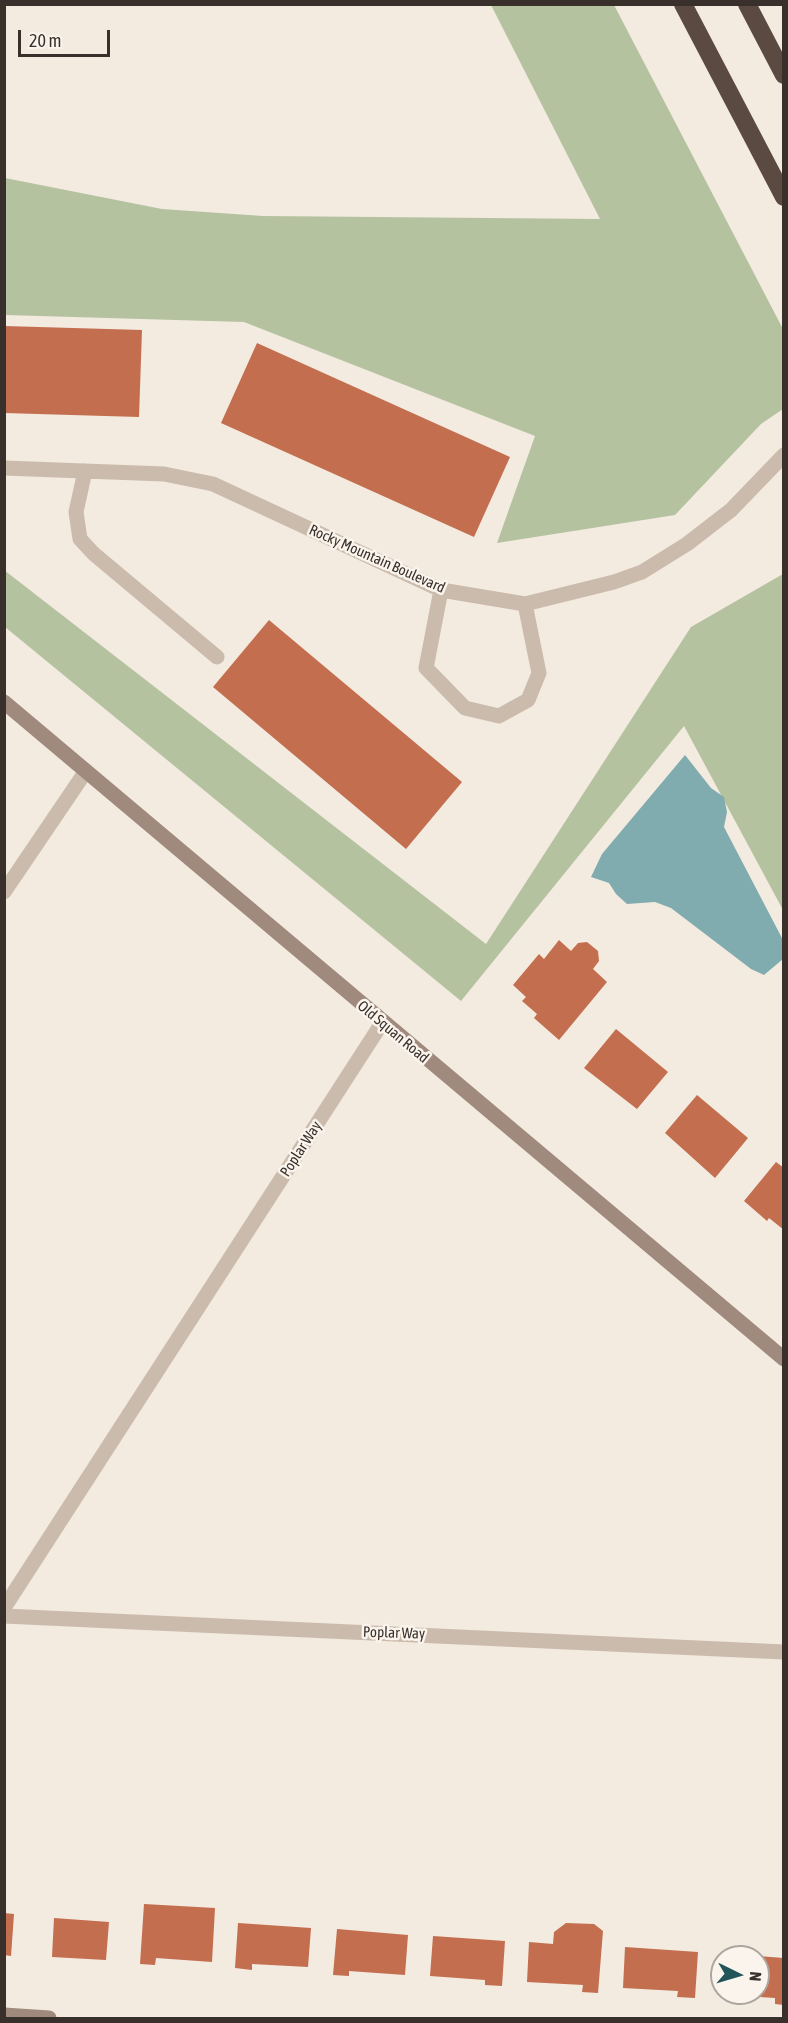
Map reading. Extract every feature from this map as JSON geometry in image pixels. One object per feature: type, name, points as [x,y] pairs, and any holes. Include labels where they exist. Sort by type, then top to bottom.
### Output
[{"type":"highway","points":[[683,4],[783,197]]},
{"type":"highway","points":[[747,4],[783,75]]},
{"type":"street","name":"Rocky Mountain Boulevard","points":[[4,468],[164,474],[213,484],[441,590],[525,604],[614,582],[642,572],[687,544],[731,510],[783,455]]},
{"type":"street","points":[[85,471],[76,512],[80,539],[94,554],[217,657]]},
{"type":"street","points":[[441,590],[426,668],[465,708],[499,716],[528,700],[539,673],[525,604]]},
{"type":"street","name":"Old Squan Road","points":[[4,702],[783,1359]]},
{"type":"street","points":[[4,892],[86,771]]},
{"type":"street","name":"Poplar Way","points":[[4,1608],[382,1023]]},
{"type":"street","name":"Poplar Way","points":[[4,1616],[783,1652]]},
{"type":"street","points":[[4,2015],[49,2019]]},
{"type":"green space","points":[[491,5],[614,5],[783,329],[783,409],[761,424],[675,515],[497,543],[535,436],[244,322],[5,315],[5,178],[162,209],[263,216],[600,219]]},
{"type":"green space","points":[[4,570],[486,944],[691,627],[783,574],[783,910],[684,726],[461,1001],[5,627]]},
{"type":"water","points":[[685,755],[711,788],[724,797],[727,812],[724,827],[783,940],[783,959],[764,975],[751,969],[671,908],[655,902],[627,904],[616,894],[609,883],[591,877],[602,854]]},
{"type":"building","points":[[4,326],[142,330],[139,417],[4,413]]},
{"type":"building","points":[[257,343],[510,457],[474,537],[221,423]]},
{"type":"building","points":[[269,620],[462,782],[406,849],[213,687]]},
{"type":"building","points":[[559,940],[571,951],[578,943],[587,942],[598,951],[599,961],[593,969],[607,982],[559,1040],[534,1018],[537,1014],[522,1001],[526,997],[513,985],[539,954],[544,959]]},
{"type":"building","points":[[616,1029],[668,1072],[637,1109],[584,1068]]},
{"type":"building","points":[[697,1095],[748,1138],[715,1178],[665,1133]]},
{"type":"building","points":[[776,1162],[784,1168],[784,1230],[769,1218],[767,1221],[744,1201]]},
{"type":"building","points":[[144,1904],[215,1908],[212,1962],[156,1958],[155,1965],[140,1964]]},
{"type":"building","points":[[4,1913],[14,1914],[11,1956],[4,1955]]},
{"type":"building","points":[[54,1918],[109,1922],[106,1960],[52,1957]]},
{"type":"building","points":[[238,1923],[311,1928],[308,1967],[252,1964],[252,1970],[235,1968]]},
{"type":"building","points":[[566,1923],[594,1924],[603,1931],[598,1993],[582,1992],[583,1985],[527,1982],[529,1942],[553,1944],[554,1932]]},
{"type":"building","points":[[337,1929],[408,1935],[405,1975],[349,1971],[349,1976],[333,1975]]},
{"type":"building","points":[[433,1936],[505,1941],[502,1986],[485,1985],[485,1980],[430,1976]]},
{"type":"building","points":[[625,1947],[698,1952],[695,1998],[677,1997],[678,1991],[623,1988]]},
{"type":"building","points":[[770,1957],[784,1958],[784,2005],[775,2004],[775,1998],[770,1998]]}]
